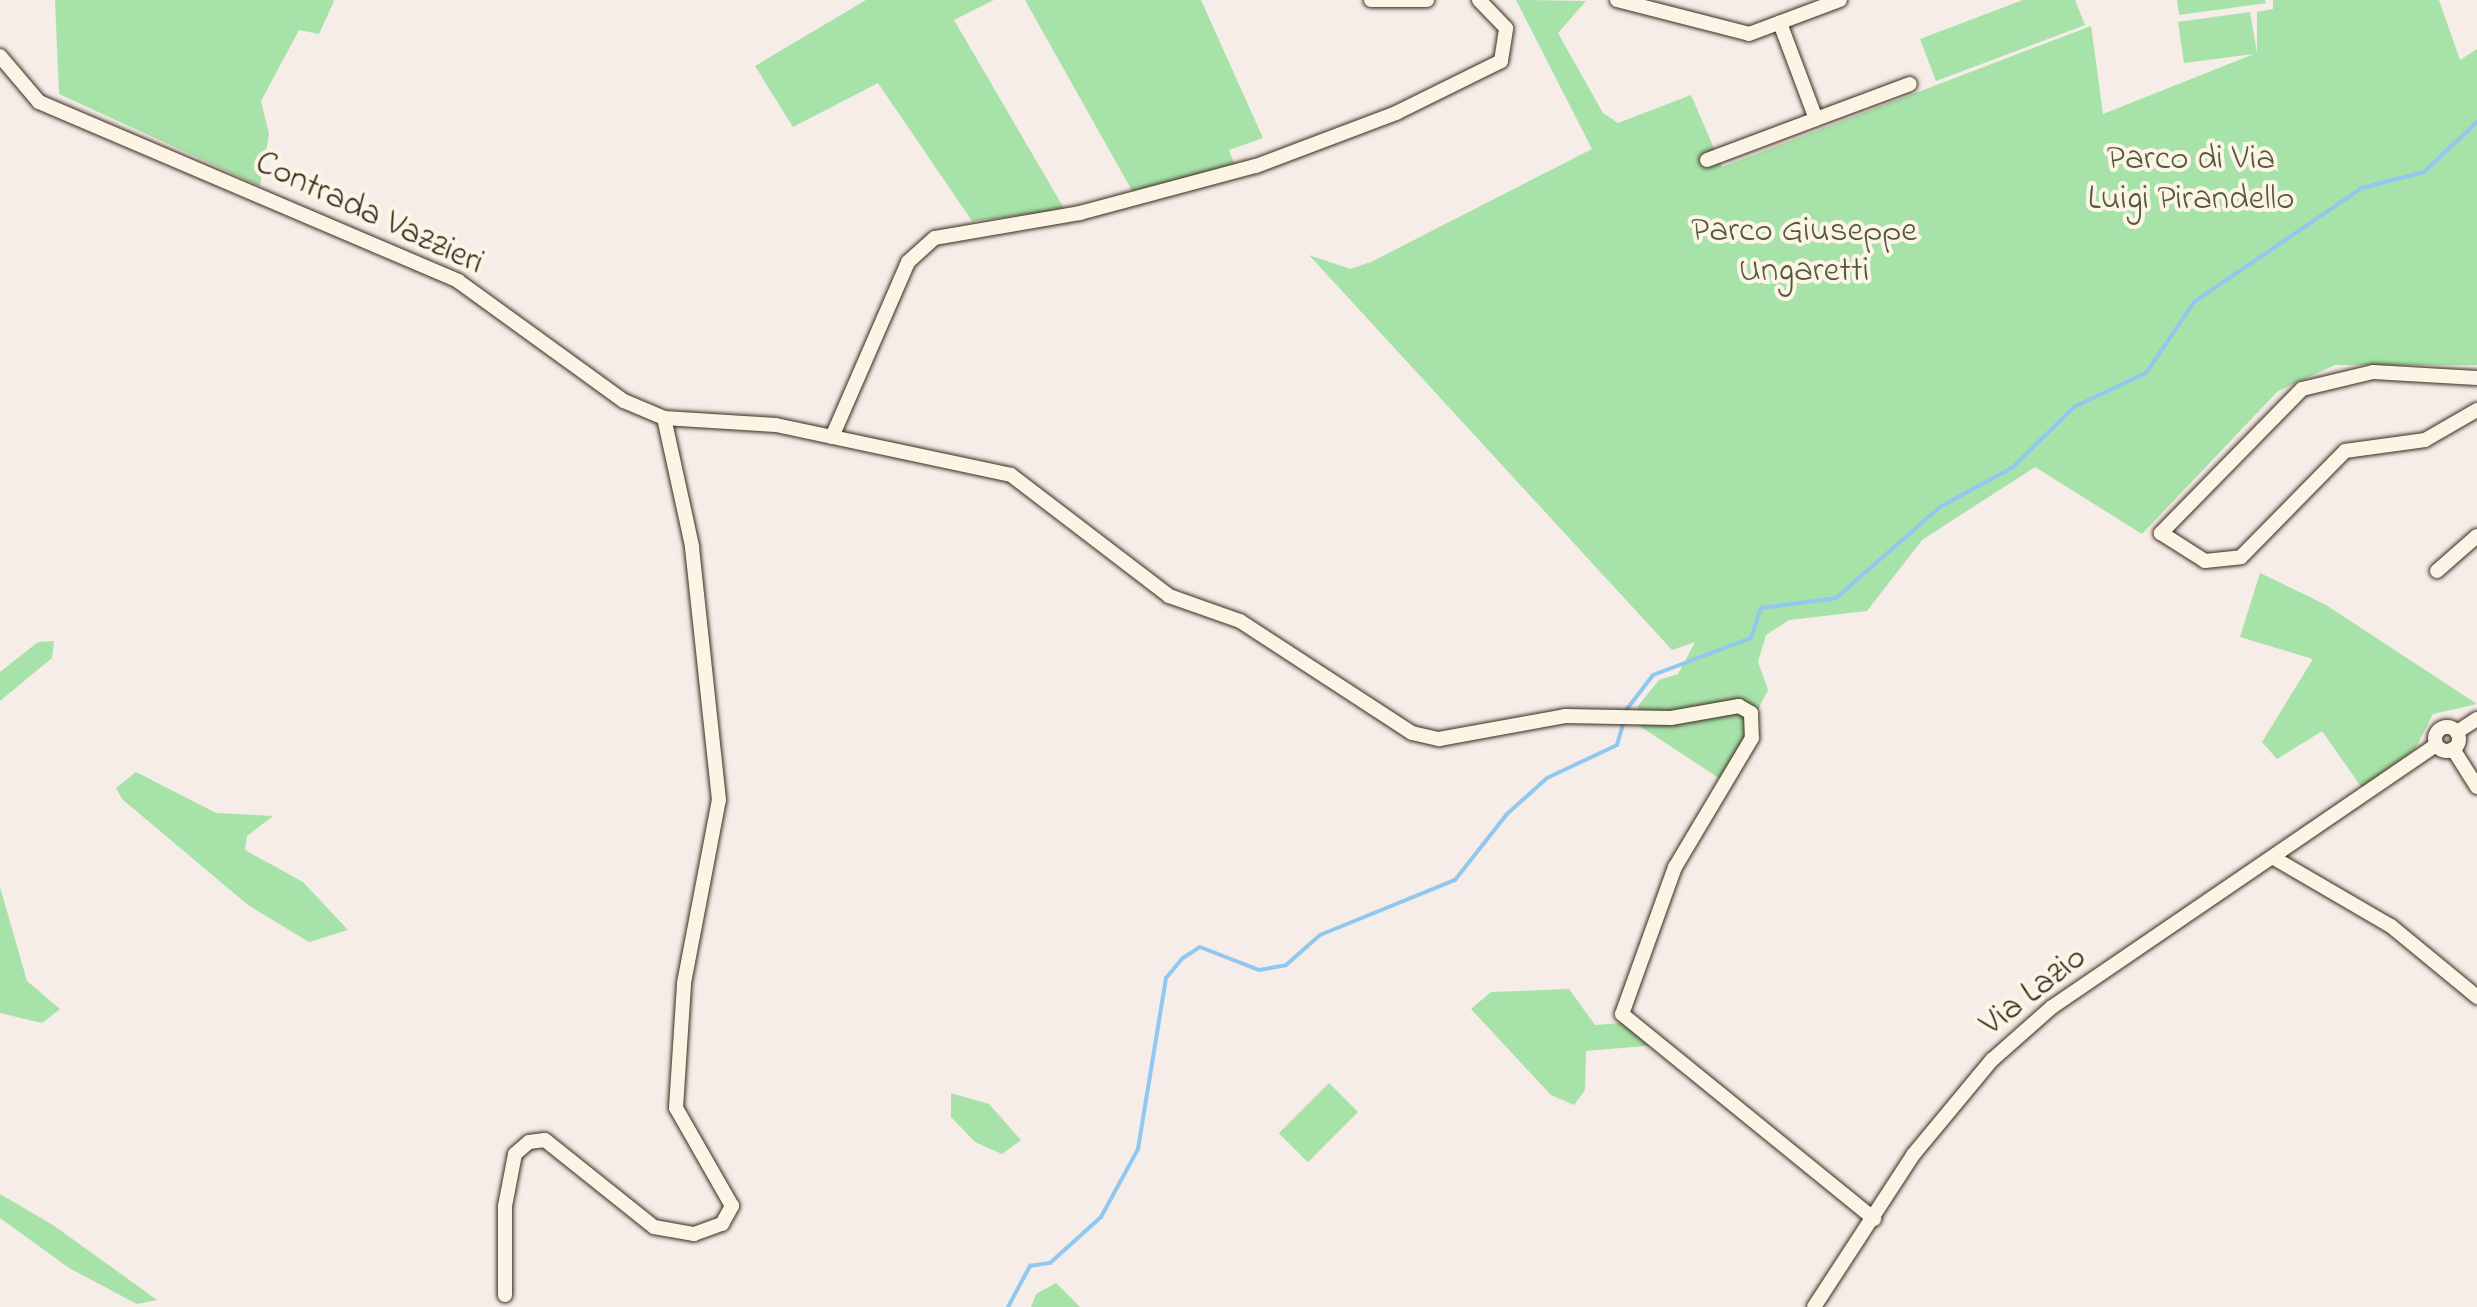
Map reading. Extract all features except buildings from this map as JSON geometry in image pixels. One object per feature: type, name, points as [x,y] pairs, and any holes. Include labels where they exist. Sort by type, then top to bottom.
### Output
[{"type":"street","points":[[1371,0],[1427,0]]},
{"type":"street","points":[[832,437],[908,262],[935,238],[1080,213],[1256,166],[1491,72],[1507,52],[1499,14],[1479,0]]},
{"type":"street","points":[[1617,0],[1749,34],[1840,0]]},
{"type":"street","points":[[1780,23],[1816,119]]},
{"type":"street","name":"Contrada Vazzieri","points":[[0,56],[39,102],[458,281],[624,401],[664,418],[832,437],[1011,474],[1169,596],[1240,621],[1412,733],[1439,739],[1609,716],[1738,706],[1755,723],[1652,918],[1621,1000],[1626,1023],[1874,1219]]},
{"type":"street","points":[[1707,160],[1910,84]]},
{"type":"street","points":[[2477,378],[2373,372],[2302,390],[2160,533],[2205,561],[2242,557],[2344,450],[2425,440],[2477,410]]},
{"type":"street","points":[[505,1296],[505,1206],[515,1154],[528,1142],[545,1140],[654,1227],[694,1234],[722,1224],[732,1206],[676,1108],[684,982],[719,800],[692,546],[664,418]]},
{"type":"street","points":[[2437,571],[2477,536]]},
{"type":"street","points":[[2453,749],[2457,732],[2477,719]]},
{"type":"street","points":[[2457,732],[2436,723],[2436,745],[2453,749],[2477,787]]},
{"type":"street","name":"Via Lazio","points":[[1814,1307],[1992,1060],[2052,1007],[2436,745]]},
{"type":"street","points":[[2274,858],[2391,926],[2477,997]]},
{"type":"green space","points":[[55,0],[334,1],[319,34],[299,30],[261,101],[269,134],[260,186],[59,94]]},
{"type":"green space","points":[[866,0],[994,0],[954,20],[1065,210],[972,221],[878,83],[793,127],[755,66]]},
{"type":"green space","points":[[1025,0],[1201,0],[1263,138],[1229,150],[1235,166],[1134,194]]},
{"type":"green space","points":[[1516,0],[1586,1],[1558,33],[1603,113],[1618,123],[1691,95],[1722,167],[2091,26],[2103,114],[2254,54],[2184,63],[2178,22],[2250,12],[2257,53],[2257,12],[2273,9],[2273,0],[2439,0],[2460,60],[2477,49],[2477,365],[2335,365],[2278,391],[2142,534],[2035,467],[1922,540],[1867,611],[1789,620],[1766,635],[1758,662],[1768,690],[1722,780],[1638,725],[1638,706],[1659,680],[1678,674],[1695,642],[1672,650],[1309,255],[1350,269],[1371,262],[1592,149]]},
{"type":"green space","points":[[2023,0],[2075,0],[2085,25],[1936,81],[1920,39]]},
{"type":"green space","points":[[2177,0],[2265,0],[2266,3],[2179,15]]},
{"type":"green space","points":[[2260,573],[2326,605],[2477,704],[2433,714],[2415,749],[2362,788],[2322,731],[2277,759],[2262,742],[2313,659],[2240,637]]},
{"type":"green space","points":[[54,641],[52,658],[0,701],[0,672],[38,642]]},
{"type":"green space","points":[[136,772],[216,813],[273,816],[247,836],[245,850],[303,882],[348,930],[309,942],[248,905],[122,799],[116,788]]},
{"type":"green space","points":[[0,887],[27,981],[60,1009],[42,1023],[0,1013]]},
{"type":"green space","points":[[1569,989],[1595,1025],[1621,1023],[1657,1045],[1586,1051],[1585,1090],[1574,1105],[1551,1095],[1471,1009],[1491,992]]},
{"type":"green space","points":[[1329,1083],[1358,1112],[1308,1162],[1279,1133]]},
{"type":"green space","points":[[951,1093],[989,1104],[1021,1140],[1002,1154],[975,1142],[951,1117]]},
{"type":"green space","points":[[0,1194],[53,1225],[157,1300],[137,1304],[69,1268],[0,1218]]},
{"type":"green space","points":[[1056,1283],[1080,1307],[1031,1307],[1036,1294]]},
{"type":"waterway","points":[[1623,714],[1653,675],[1751,638],[1761,608],[1836,598],[1940,507],[2013,467],[2074,407],[2146,373],[2194,302],[2362,188],[2424,172],[2477,122]]},
{"type":"waterway","points":[[1008,1307],[1030,1266],[1050,1263],[1101,1217],[1138,1149],[1166,978],[1183,958],[1200,947],[1259,970],[1286,965],[1320,935],[1455,880],[1507,814],[1547,778],[1617,745],[1623,724]]},
{"type":"park label","name":"Parco di Via Luigi Pirandello","points":[[2191,180]]},
{"type":"park label","name":"Parco Giuseppe Ungaretti","points":[[1804,252]]}]
